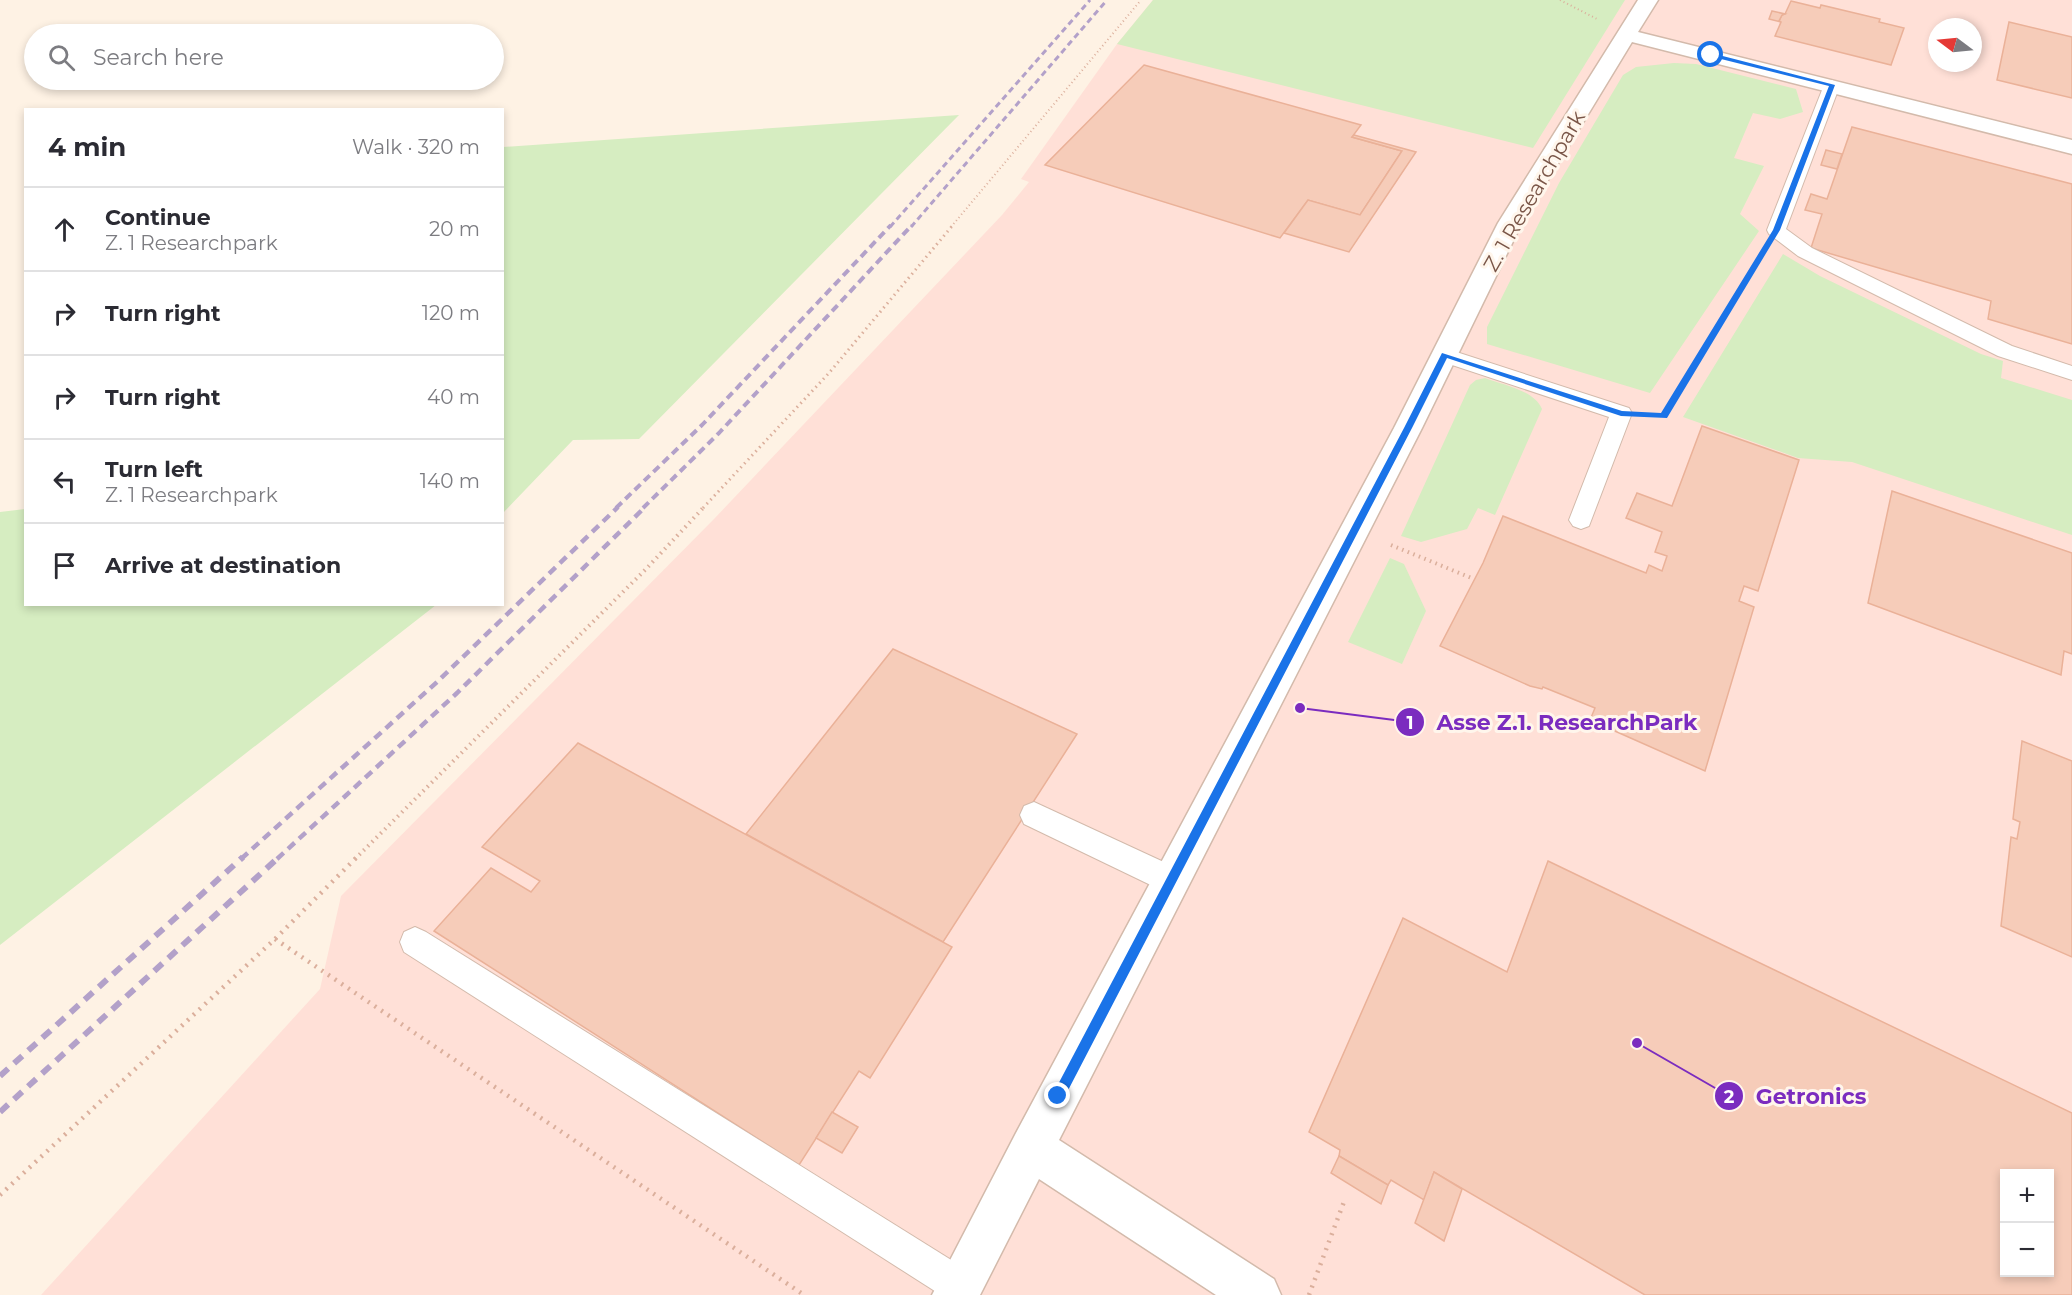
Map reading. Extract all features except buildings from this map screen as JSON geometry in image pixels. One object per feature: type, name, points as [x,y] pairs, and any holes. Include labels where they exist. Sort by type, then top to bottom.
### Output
[{"type":"street","name":"Z. 1 Researchpark","points":[[957,1291],[1408,428],[1510,223],[1648,0]]},
{"type":"street","points":[[1627,35],[2072,147]]},
{"type":"street","points":[[1031,1148],[1258,1295]]},
{"type":"lane","points":[[1832,85],[1776,230],[1805,252],[2005,351],[2072,373]]},
{"type":"lane","points":[[1444,355],[1621,413],[1581,520]]},
{"type":"lane","points":[[1034,815],[1171,880]]},
{"type":"lane","points":[[415,942],[957,1291]]},
{"type":"path","points":[[0,1195],[275,939],[647,568],[829,373],[1141,0]]},
{"type":"path","points":[[1621,413],[1664,416],[1776,230]]},
{"type":"path","points":[[1354,529],[1473,579]]},
{"type":"path","points":[[275,939],[804,1295]]},
{"type":"path","points":[[1309,1295],[1345,1199]]},
{"type":"shaded area","points":[[1153,0],[2072,0],[2072,1295],[41,1295],[320,989],[341,896],[714,519],[1002,215],[1029,182],[1021,179],[1117,44]]},
{"type":"green space","points":[[1153,0],[1625,0],[1533,148],[1117,44]]},
{"type":"green space","points":[[1674,63],[1696,64],[1796,89],[1803,112],[1780,119],[1753,113],[1734,158],[1764,166],[1740,214],[1759,231],[1650,393],[1487,344],[1487,327],[1559,183],[1623,75],[1636,67]]},
{"type":"green space","points":[[959,115],[639,439],[573,440],[504,512],[504,147]]},
{"type":"green space","points":[[1783,254],[1820,276],[1981,354],[2003,361],[2001,378],[2072,400],[2072,535],[1852,462],[1798,458],[1683,417]]},
{"type":"green space","points":[[1485,378],[1525,393],[1532,397],[1542,409],[1495,515],[1478,508],[1467,529],[1421,542],[1401,536],[1470,385],[1476,380]]},
{"type":"green space","points":[[24,509],[24,606],[435,606],[0,945],[0,512]]},
{"type":"green space","points":[[1390,558],[1404,564],[1426,611],[1402,664],[1348,642]]},
{"type":"railway","points":[[890,227],[1090,0]]},
{"type":"railway","points":[[911,227],[1107,0]]},
{"type":"railway","points":[[616,508],[702,425],[891,225]]},
{"type":"railway","points":[[643,508],[719,433],[912,225]]},
{"type":"railway","points":[[241,859],[437,682],[618,507]]},
{"type":"railway","points":[[277,859],[457,693],[645,507]]},
{"type":"railway","points":[[0,1076],[243,857]]},
{"type":"railway","points":[[0,1112],[279,857]]},
{"type":"place","name":"Asse Z.1. ResearchPark","points":[[1300,708]]},
{"type":"place","name":"Getronics","points":[[1637,1043]]},
{"type":"route","points":[[1058,1096],[1444,355],[1621,413],[1664,416],[1776,230],[1832,85],[1711,55]]}]
